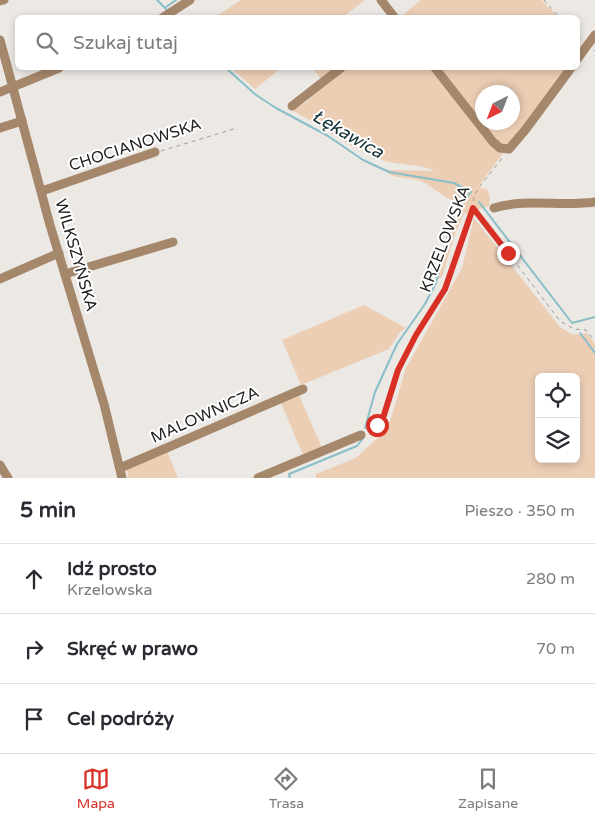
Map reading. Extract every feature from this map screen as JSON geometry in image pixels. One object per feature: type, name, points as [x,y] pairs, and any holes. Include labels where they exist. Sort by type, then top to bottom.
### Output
[{"type":"street","points":[[0,1],[4,0]]},
{"type":"street","points":[[167,15],[190,0]]},
{"type":"street","points":[[381,0],[393,15]]},
{"type":"street","points":[[580,57],[592,49],[595,34]]},
{"type":"street","name":"WILKSZYŃSKA","points":[[0,40],[59,253],[102,397],[121,473]]},
{"type":"street","points":[[0,92],[54,70]]},
{"type":"street","points":[[292,106],[338,70]]},
{"type":"street","points":[[436,70],[493,142],[500,148],[509,149],[570,70]]},
{"type":"street","points":[[0,128],[22,121]]},
{"type":"street","name":"CHOCIANOWSKA","points":[[42,191],[155,152]]},
{"type":"street","points":[[494,208],[515,202],[564,205],[595,202]]},
{"type":"street","points":[[65,274],[172,242]]},
{"type":"street","points":[[0,279],[59,253]]},
{"type":"street","name":"MALOWNICZA","points":[[121,473],[302,389]]},
{"type":"street","points":[[258,478],[361,435]]},
{"type":"street","points":[[0,466],[8,478]]},
{"type":"path","points":[[544,0],[557,15]]},
{"type":"path","name":"CHOCIANOWSKA","points":[[155,152],[237,128]]},
{"type":"path","name":"KRZELOWSKA","points":[[361,435],[377,425],[384,415],[398,370],[416,335],[445,289],[473,208],[474,196],[509,149]]},
{"type":"path","points":[[473,208],[560,321],[574,329],[586,330],[595,342]]},
{"type":"shaded area","points":[[241,0],[365,0],[346,15],[218,15]]},
{"type":"shaded area","points":[[421,0],[542,0],[556,15],[402,15]]},
{"type":"shaded area","points":[[233,70],[279,70],[255,89]]},
{"type":"shaded area","points":[[314,70],[334,70],[321,79]]},
{"type":"shaded area","points":[[343,70],[435,70],[475,118],[475,130],[485,130],[504,152],[478,187],[487,189],[490,197],[489,206],[464,214],[456,231],[442,277],[438,279],[436,270],[458,203],[423,182],[388,174],[388,170],[435,171],[379,159],[345,142],[292,110],[305,103]]},
{"type":"shaded area","points":[[439,70],[567,70],[510,146],[501,147],[487,130],[520,130],[520,85],[475,85],[475,115]]},
{"type":"shaded area","points":[[474,218],[560,327],[573,335],[587,333],[595,344],[595,478],[316,478],[316,474],[356,458],[388,428],[406,368],[462,268]]},
{"type":"shaded area","points":[[364,305],[406,328],[400,332],[389,349],[301,385],[282,340]]},
{"type":"shaded area","points":[[299,395],[322,448],[303,455],[281,403]]},
{"type":"shaded area","points":[[167,451],[178,478],[128,478],[127,469]]},
{"type":"waterway","name":"Łękawica","points":[[157,0],[167,10]]},
{"type":"waterway","points":[[166,7],[176,0]]},
{"type":"waterway","name":"Łękawica","points":[[228,70],[256,95],[328,136],[363,160],[389,172],[454,183],[471,192],[453,216],[436,283],[425,304],[397,344],[375,392],[365,428]]},
{"type":"waterway","name":"Łękawica","points":[[479,202],[572,323],[595,317]]},
{"type":"waterway","points":[[580,333],[595,353]]},
{"type":"waterway","points":[[290,478],[289,474],[357,446],[364,437]]},
{"type":"route","points":[[377,425],[384,415],[388,397],[398,370],[416,335],[445,289],[473,208],[508,253]]}]
